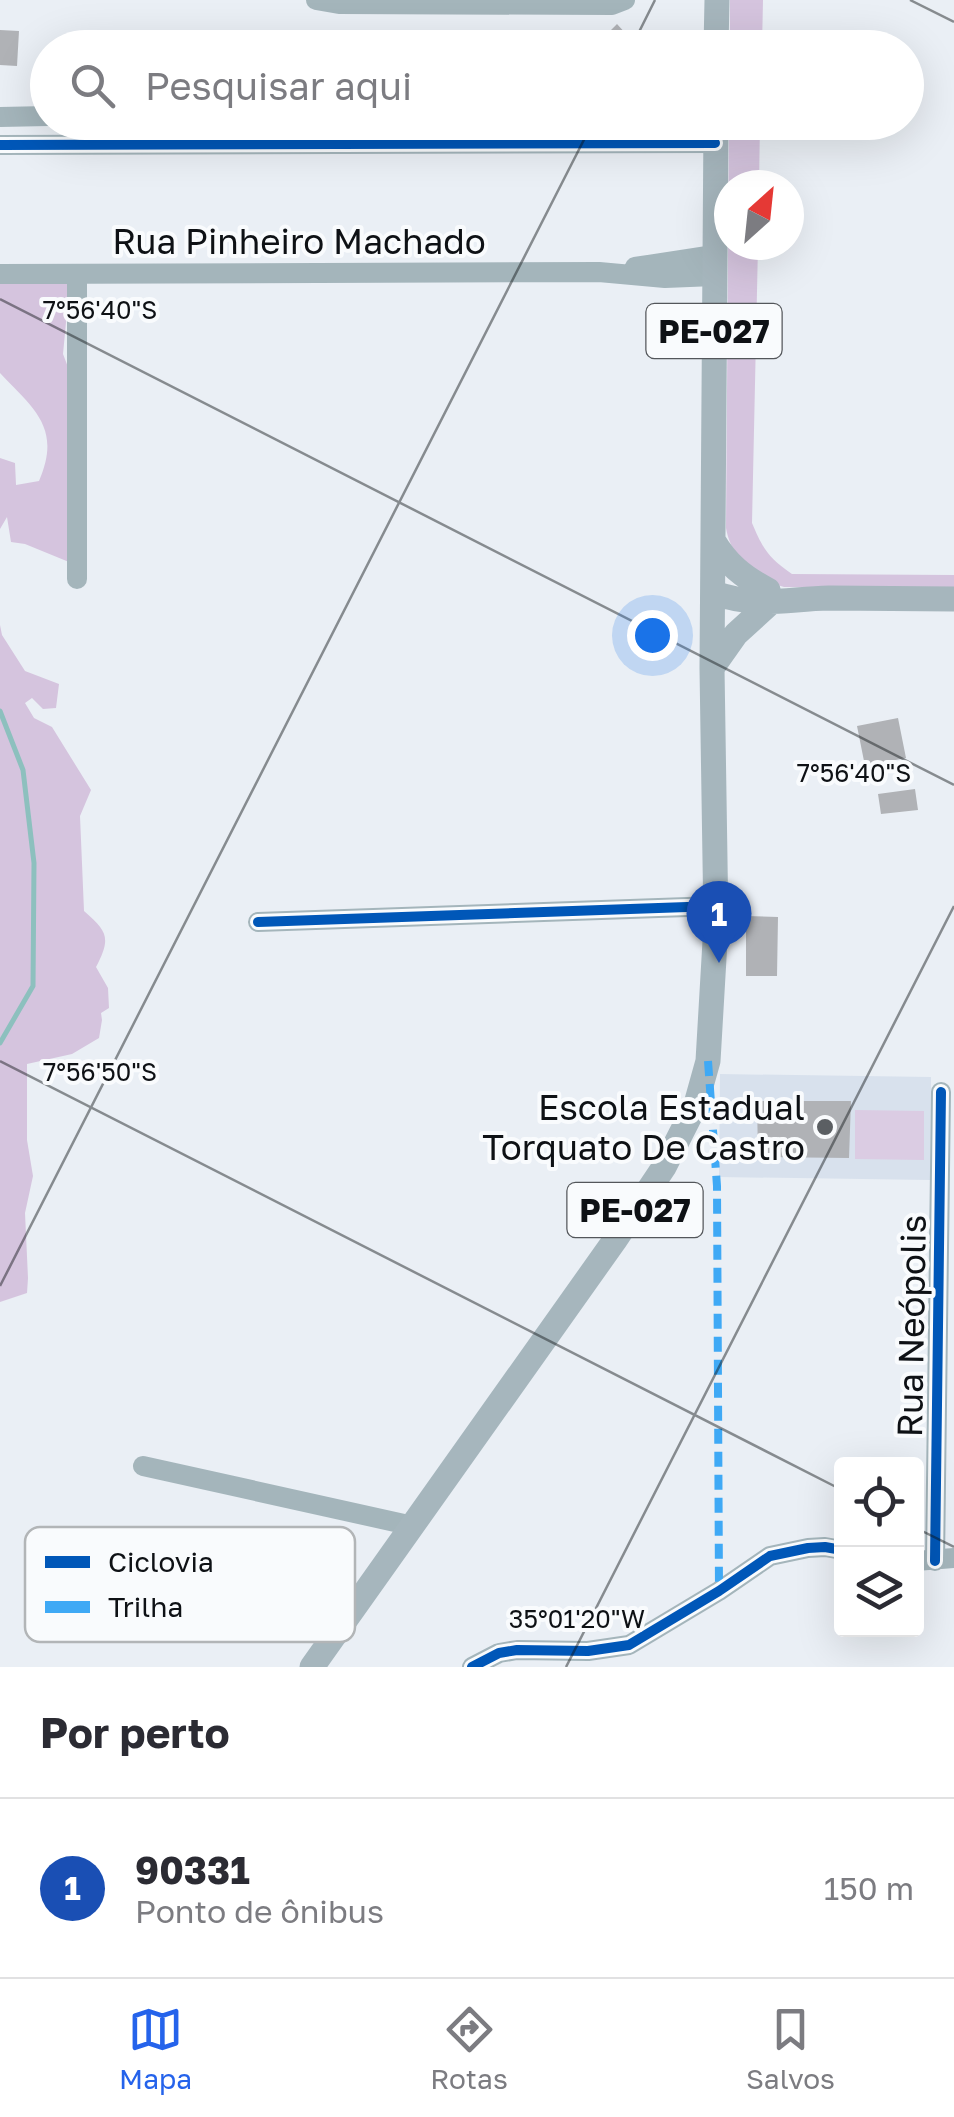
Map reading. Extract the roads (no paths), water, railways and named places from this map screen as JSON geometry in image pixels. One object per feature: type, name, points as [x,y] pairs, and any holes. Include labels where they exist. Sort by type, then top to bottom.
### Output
[{"type":"main road","points":[[716,30],[717,0]]},
{"type":"main road","name":"PE-027","points":[[355,1607],[664,1166],[696,1104],[708,1061],[716,954],[712,668],[715,140]]},
{"type":"main road","points":[[713,540],[729,564],[769,597]]},
{"type":"main road","points":[[714,593],[735,600],[954,599]]},
{"type":"main road","points":[[712,668],[769,597]]},
{"type":"main road","name":"PE-027","points":[[312,1667],[330,1642]]},
{"type":"street","points":[[316,0],[340,4],[612,5],[626,0]]},
{"type":"street","points":[[0,117],[30,116]]},
{"type":"street","points":[[0,146],[306,140]]},
{"type":"street","name":"Rua Pinheiro Machado","points":[[0,274],[599,272],[665,278],[714,266]]},
{"type":"street","points":[[77,274],[78,578]]},
{"type":"street","points":[[258,922],[716,906]]},
{"type":"street","name":"Rua Neópolis","points":[[935,1560],[941,1092]]},
{"type":"street","points":[[143,1466],[413,1526]]},
{"type":"street","points":[[472,1667],[499,1653],[517,1650],[588,1651],[629,1645],[770,1556],[808,1548],[834,1548]]},
{"type":"waterway","points":[[0,711],[23,770],[34,863],[33,986],[0,1043]]},
{"type":"place","name":"90331","points":[[719,963]]},
{"type":"place","name":"Escola Estadual Torquato De Castro","points":[[825,1127]]}]
